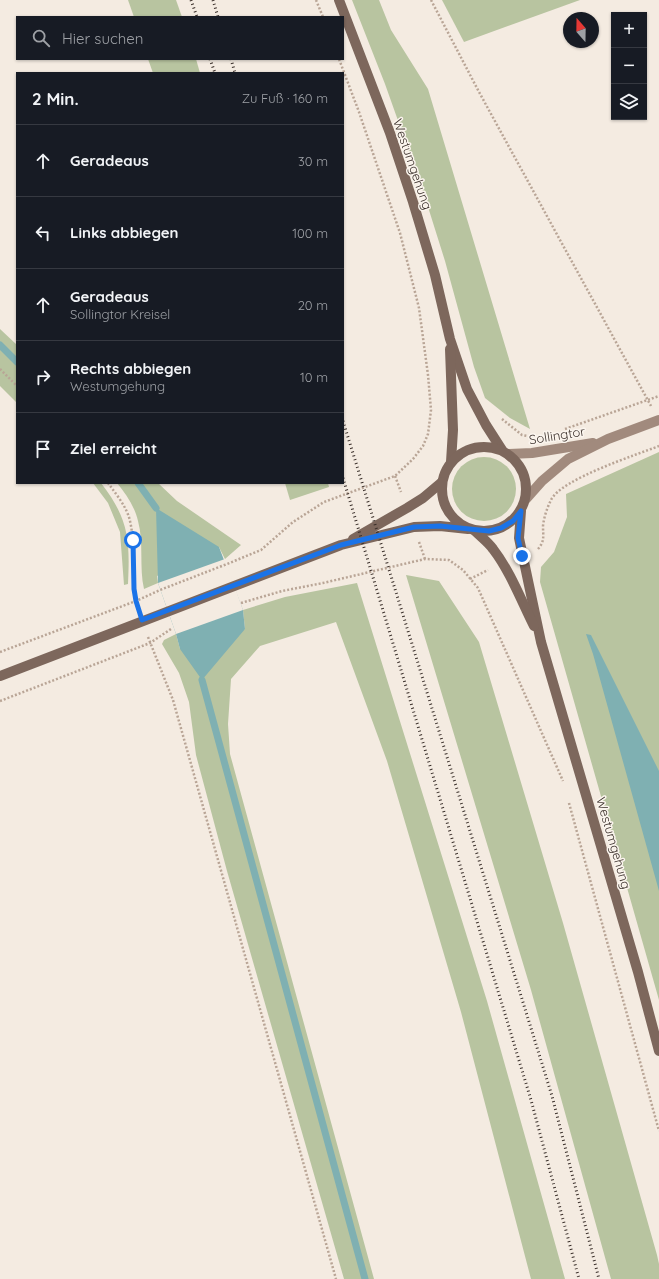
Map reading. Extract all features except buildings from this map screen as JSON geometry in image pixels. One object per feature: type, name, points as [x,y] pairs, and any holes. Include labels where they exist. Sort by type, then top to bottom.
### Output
[{"type":"main road","name":"Westumgehung","points":[[338,0],[390,133],[413,202],[435,275],[450,339],[467,389],[479,411],[506,452]]},
{"type":"main road","name":"Westumgehung","points":[[450,339],[453,430],[451,462]]},
{"type":"main road","name":"Sollingtor","points":[[526,499],[542,481],[568,459],[608,439],[659,420]]},
{"type":"main road","name":"Sollingtor","points":[[506,452],[532,453],[608,439]]},
{"type":"main road","points":[[0,676],[168,610],[341,545],[414,527],[440,526],[472,530],[489,531],[501,528],[513,521],[521,511],[526,499],[527,486],[524,474],[518,463],[506,452],[489,446],[475,448],[462,453],[451,462],[445,472],[442,482],[442,496],[447,510],[456,521],[472,530]]},
{"type":"main road","points":[[341,545],[407,508],[423,498],[442,482]]},
{"type":"main road","name":"Westumgehung","points":[[521,511],[518,538],[542,642],[638,972],[659,1051]]},
{"type":"main road","name":"Westumgehung","points":[[472,530],[493,549],[506,570],[542,642]]},
{"type":"path","points":[[316,0],[323,16]]},
{"type":"path","points":[[431,0],[479,92],[659,420]]},
{"type":"path","points":[[339,60],[344,72]]},
{"type":"path","points":[[0,652],[136,601],[260,550],[293,522],[324,502],[395,476],[423,446],[428,434],[431,410],[419,308],[400,233],[344,72]]},
{"type":"path","points":[[0,369],[16,385]]},
{"type":"path","points":[[564,430],[659,396]]},
{"type":"path","points":[[479,411],[490,409],[522,435],[534,438]]},
{"type":"path","points":[[544,536],[543,526],[546,512],[552,498],[562,488],[581,478],[659,446]]},
{"type":"path","points":[[109,484],[120,498],[130,520],[133,540],[134,589],[136,601],[150,643],[173,700],[336,1279]]},
{"type":"path","points":[[240,603],[282,591],[425,558],[449,560],[463,570],[478,588],[564,782]]},
{"type":"path","points":[[0,701],[150,643],[174,627]]},
{"type":"path","points":[[568,797],[659,1131]]},
{"type":"green space","points":[[128,0],[176,0],[182,16],[134,16]]},
{"type":"green space","points":[[352,0],[379,0],[391,30],[428,89],[530,429],[510,418],[485,398],[474,367],[445,261],[423,191],[385,84]]},
{"type":"green space","points":[[442,0],[580,0],[464,42]]},
{"type":"green space","points":[[148,60],[196,60],[200,72],[153,72]]},
{"type":"green space","points":[[0,329],[16,344],[16,402],[0,386]]},
{"type":"green space","points":[[659,452],[659,1000],[540,582],[541,567],[554,552],[567,517],[566,494]]},
{"type":"green space","points":[[484,457],[496,459],[507,466],[514,477],[516,489],[514,501],[507,512],[496,519],[484,521],[472,519],[461,512],[454,501],[452,489],[454,477],[461,466],[472,459]]},
{"type":"green space","points":[[94,484],[102,484],[117,508],[126,530],[129,555],[128,584],[124,585],[120,532],[108,503]]},
{"type":"green space","points":[[118,484],[159,484],[177,501],[241,545],[225,559],[219,547],[157,576],[158,583],[144,589],[140,529],[135,511]]},
{"type":"green space","points":[[285,484],[328,484],[329,487],[290,500]]},
{"type":"green space","points":[[406,575],[439,581],[479,642],[563,923],[657,1255],[659,1264],[659,1279],[611,1279],[531,990]]},
{"type":"green space","points":[[357,583],[487,1001],[565,1279],[531,1279],[461,1012],[387,761],[336,622],[260,646],[231,679],[228,724],[230,754],[374,1279],[344,1279],[227,871],[196,755],[189,702],[179,673],[162,644],[164,640],[176,634],[180,649],[245,629],[243,610],[285,597]]},
{"type":"water","points":[[156,508],[219,547],[243,610],[245,629],[202,680],[180,649],[158,583]]},
{"type":"water","points":[[586,634],[591,635],[659,771],[659,891],[593,654]]},
{"type":"pier","points":[[225,559],[243,610],[176,634],[158,583]]},
{"type":"waterway","points":[[0,345],[16,361]]},
{"type":"waterway","points":[[139,484],[156,508]]},
{"type":"waterway","points":[[202,680],[365,1279]]},
{"type":"railway","points":[[191,0],[197,16]]},
{"type":"railway","points":[[213,0],[218,16]]},
{"type":"railway","points":[[210,60],[215,72]]},
{"type":"railway","points":[[231,60],[235,72]]},
{"type":"railway","points":[[344,424],[552,1096],[599,1279]]},
{"type":"railway","points":[[344,481],[531,1100],[579,1279]]},
{"type":"route","points":[[133,540],[134,589],[142,620],[341,545],[414,527],[440,526],[475,531],[489,531],[501,528],[513,521],[521,511],[518,538],[522,556]]}]
